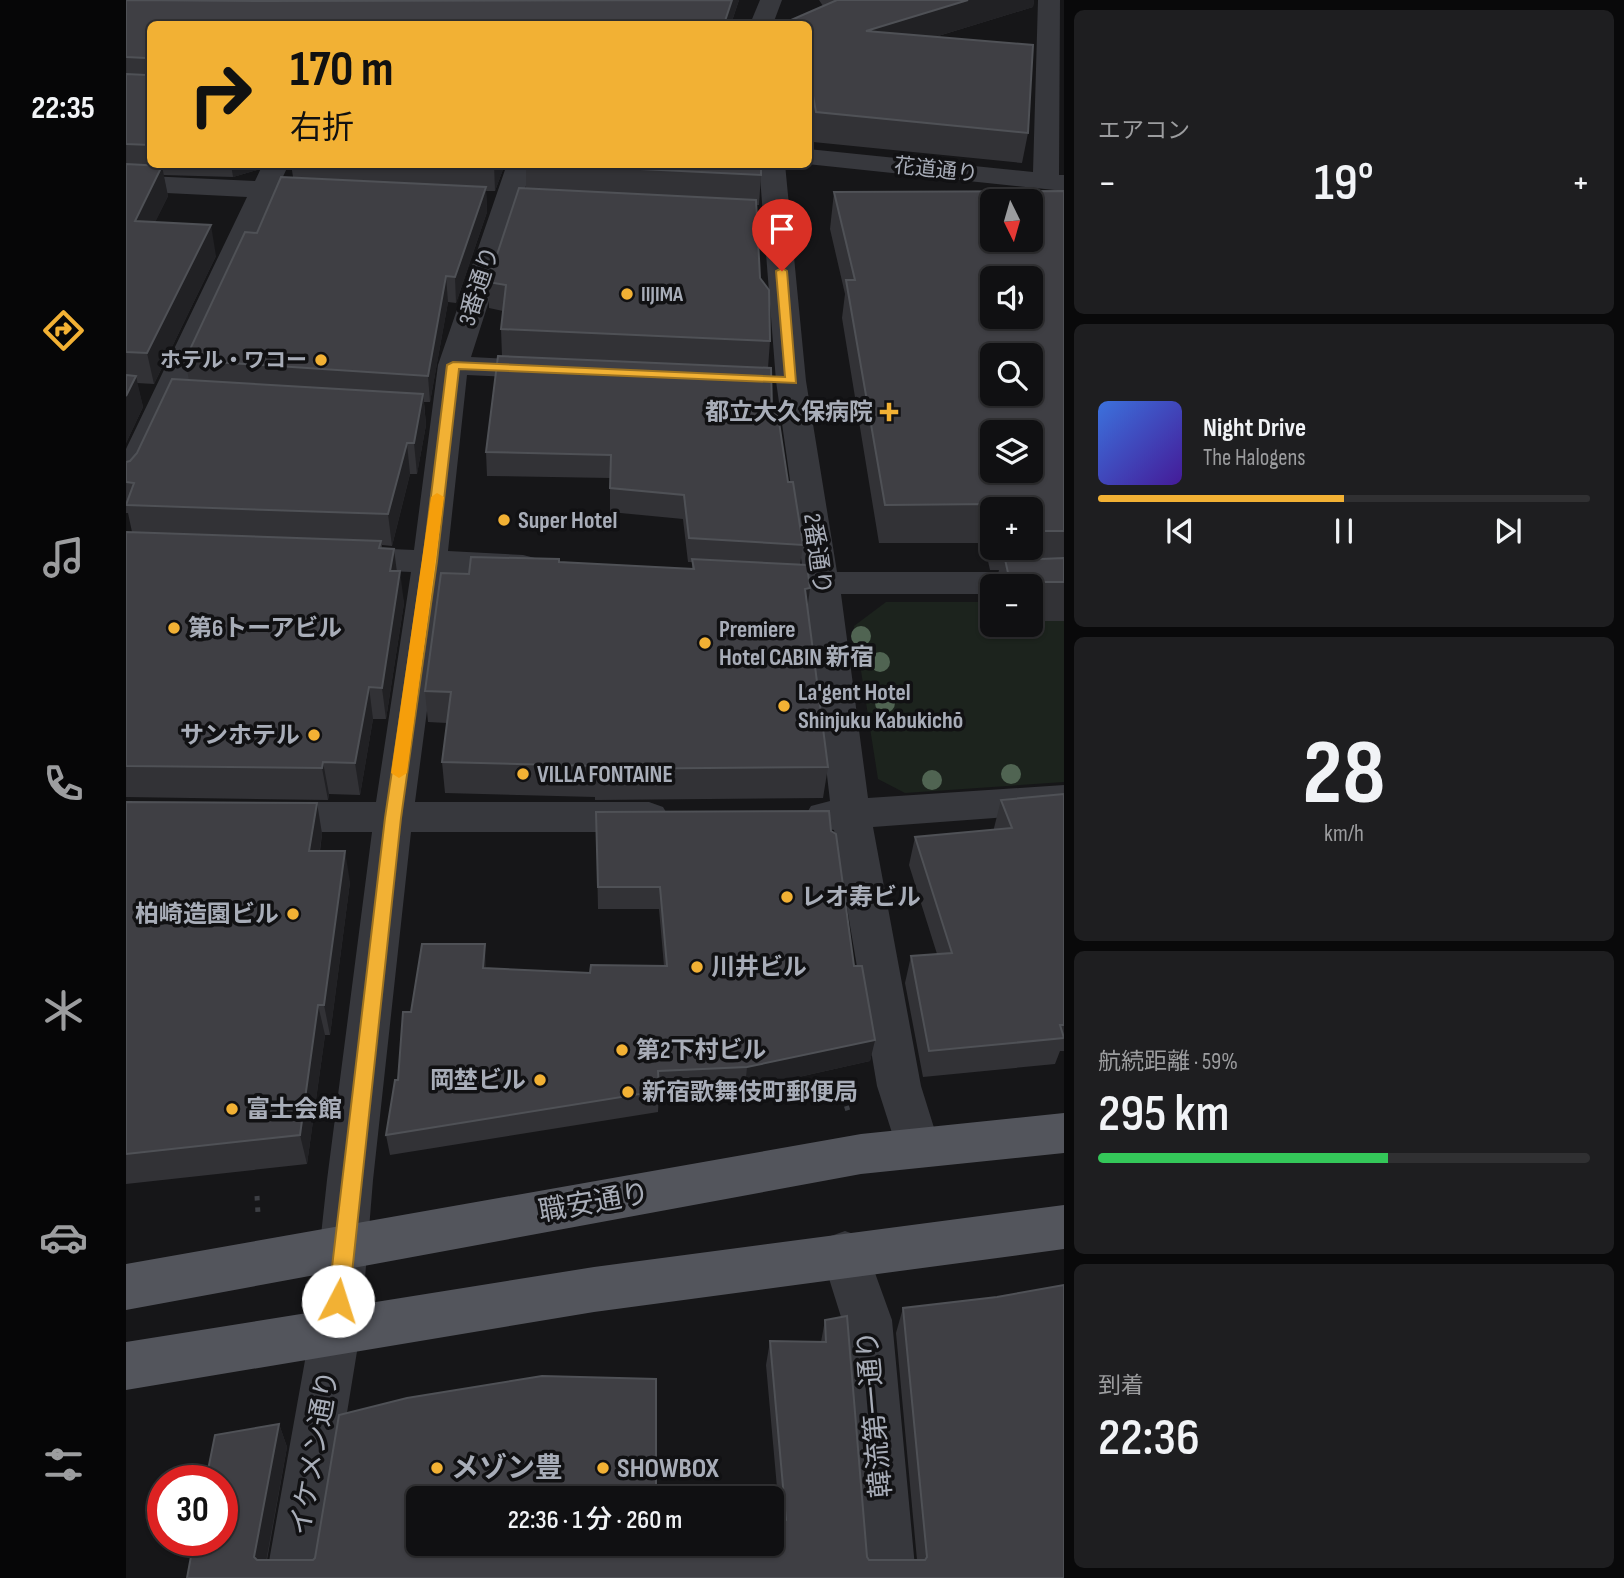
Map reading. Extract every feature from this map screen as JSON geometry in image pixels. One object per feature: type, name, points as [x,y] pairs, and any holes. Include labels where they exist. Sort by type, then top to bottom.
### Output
[{"type":"main road","name":"職安通り","points":[[126,1287],[861,1154],[1064,1133]]},
{"type":"main road","points":[[126,1366],[336,1327],[845,1253],[1064,1227]]},
{"type":"street","points":[[763,21],[771,0]]},
{"type":"street","points":[[1049,0],[1055,182]]},
{"type":"street","name":"花道通り","points":[[812,157],[1055,182]]},
{"type":"street","name":"3番通り","points":[[336,1327],[393,818],[430,561],[433,414],[453,365],[519,168]]},
{"type":"street","name":"2番通り","points":[[771,168],[763,216],[778,380],[822,584],[851,816],[898,1086],[917,1147]]},
{"type":"street","points":[[126,484],[270,177]]},
{"type":"street","points":[[126,183],[270,177],[359,195]]},
{"type":"street","points":[[453,365],[575,371]]},
{"type":"street","points":[[319,557],[551,568]]},
{"type":"street","points":[[768,581],[822,584],[1064,583]]},
{"type":"street","points":[[796,816],[851,816],[1064,799]]},
{"type":"street","points":[[233,816],[685,817]]},
{"type":"street","name":"韓流第一通り","points":[[845,1253],[867,1320],[889,1578]]},
{"type":"street","name":"イケメン通り","points":[[293,1578],[336,1327]]},
{"type":"shaded area","points":[[886,602],[980,602],[980,637],[1043,637],[1043,602],[1064,602],[1064,782],[905,793],[878,779],[854,626]]},
{"type":"building","points":[[126,0],[732,0],[725,21],[147,21],[147,145],[126,144],[126,74],[146,75],[146,58],[126,57]]},
{"type":"building","points":[[837,0],[968,0],[866,31],[1033,45],[1028,133],[816,112],[812,90],[812,21],[789,21]]},
{"type":"building","points":[[126,164],[147,165],[147,168],[161,168],[135,221],[211,225],[147,353],[126,352]]},
{"type":"building","points":[[620,168],[761,168],[761,175]]},
{"type":"building","points":[[281,177],[486,187],[455,277],[446,276],[428,376],[185,360],[245,232],[257,233]]},
{"type":"building","points":[[519,188],[756,200],[760,278],[769,290],[770,341],[501,329],[506,285],[488,282]]},
{"type":"building","points":[[980,191],[980,252],[1043,252],[1043,191],[1064,191],[1064,531],[1043,531],[1043,497],[980,497],[980,504],[885,505],[846,280],[855,280],[834,192]]},
{"type":"building","points":[[498,356],[771,368],[772,409],[777,409],[788,482],[793,482],[803,545],[689,538],[684,495],[610,488],[611,455],[486,452]]},
{"type":"building","points":[[126,375],[136,376],[126,396]]},
{"type":"building","points":[[172,379],[423,394],[414,443],[407,443],[388,514],[126,505],[134,483],[126,482],[126,462],[137,453]]},
{"type":"building","points":[[126,532],[381,541],[379,548],[394,549],[390,571],[400,571],[382,688],[369,687],[355,763],[323,762],[322,768],[126,766]]},
{"type":"building","points":[[471,557],[559,559],[559,562],[694,569],[692,559],[807,565],[810,588],[805,589],[828,767],[595,769],[595,766],[442,762],[451,692],[425,691],[441,573],[469,574]]},
{"type":"building","points":[[1064,558],[1064,582],[1043,582],[1043,574],[1008,574],[1005,560]]},
{"type":"building","points":[[1064,794],[1064,1025],[1060,1025],[1064,1038],[929,1051],[911,956],[952,953],[915,837],[1012,828],[1001,800]]},
{"type":"building","points":[[126,802],[317,803],[309,851],[345,851],[324,1005],[318,1005],[300,1135],[126,1154]]},
{"type":"building","points":[[829,811],[831,831],[836,834],[854,966],[862,966],[875,1040],[747,1067],[658,1071],[659,1091],[386,1135],[395,1080],[398,1080],[403,1012],[411,1012],[422,944],[485,944],[483,968],[590,973],[591,965],[667,966],[660,887],[598,887],[596,812]]},
{"type":"building","points":[[1064,1285],[1064,1578],[187,1578],[191,1556],[238,1556],[238,1465],[209,1465],[215,1435],[279,1424],[254,1557],[257,1560],[313,1560],[339,1415],[407,1398],[542,1376],[656,1379],[656,1486],[406,1486],[406,1556],[784,1556],[784,1486],[770,1341],[826,1342],[825,1320],[847,1316],[867,1557],[869,1560],[925,1560],[927,1557],[903,1308],[997,1297]]},
{"type":"slow traffic","points":[[399,773],[437,497]]},
{"type":"place","name":"IIJIMA","points":[[627,294]]},
{"type":"place","name":"ホテル・ワコー","points":[[321,360]]},
{"type":"place","name":"都立大久保病院","points":[[889,412]]},
{"type":"place","name":"Super Hotel","points":[[504,520]]},
{"type":"place","name":"第6トーアビル","points":[[174,628]]},
{"type":"place","name":"Premiere Hotel CABIN 新宿","points":[[705,643]]},
{"type":"place","name":"La'gent Hotel Shinjuku Kabukichō","points":[[784,706]]},
{"type":"place","name":"サンホテル","points":[[314,735]]},
{"type":"place","name":"VILLA FONTAINE","points":[[523,774]]},
{"type":"place","name":"レオ寿ビル","points":[[787,897]]},
{"type":"place","name":"柏崎造園ビル","points":[[293,914]]},
{"type":"place","name":"川井ビル","points":[[697,967]]},
{"type":"place","name":"第2下村ビル","points":[[622,1050]]},
{"type":"place","name":"岡埜ビル","points":[[540,1080]]},
{"type":"place","name":"新宿歌舞伎町郵便局","points":[[628,1092]]},
{"type":"place","name":"富士会館","points":[[232,1109]]},
{"type":"place","name":"メゾン豊","points":[[437,1468]]},
{"type":"place","name":"SHOWBOX","points":[[603,1468]]},
{"type":"route","points":[[338,1301],[393,818],[430,561],[453,365],[792,381],[782,271]]}]
